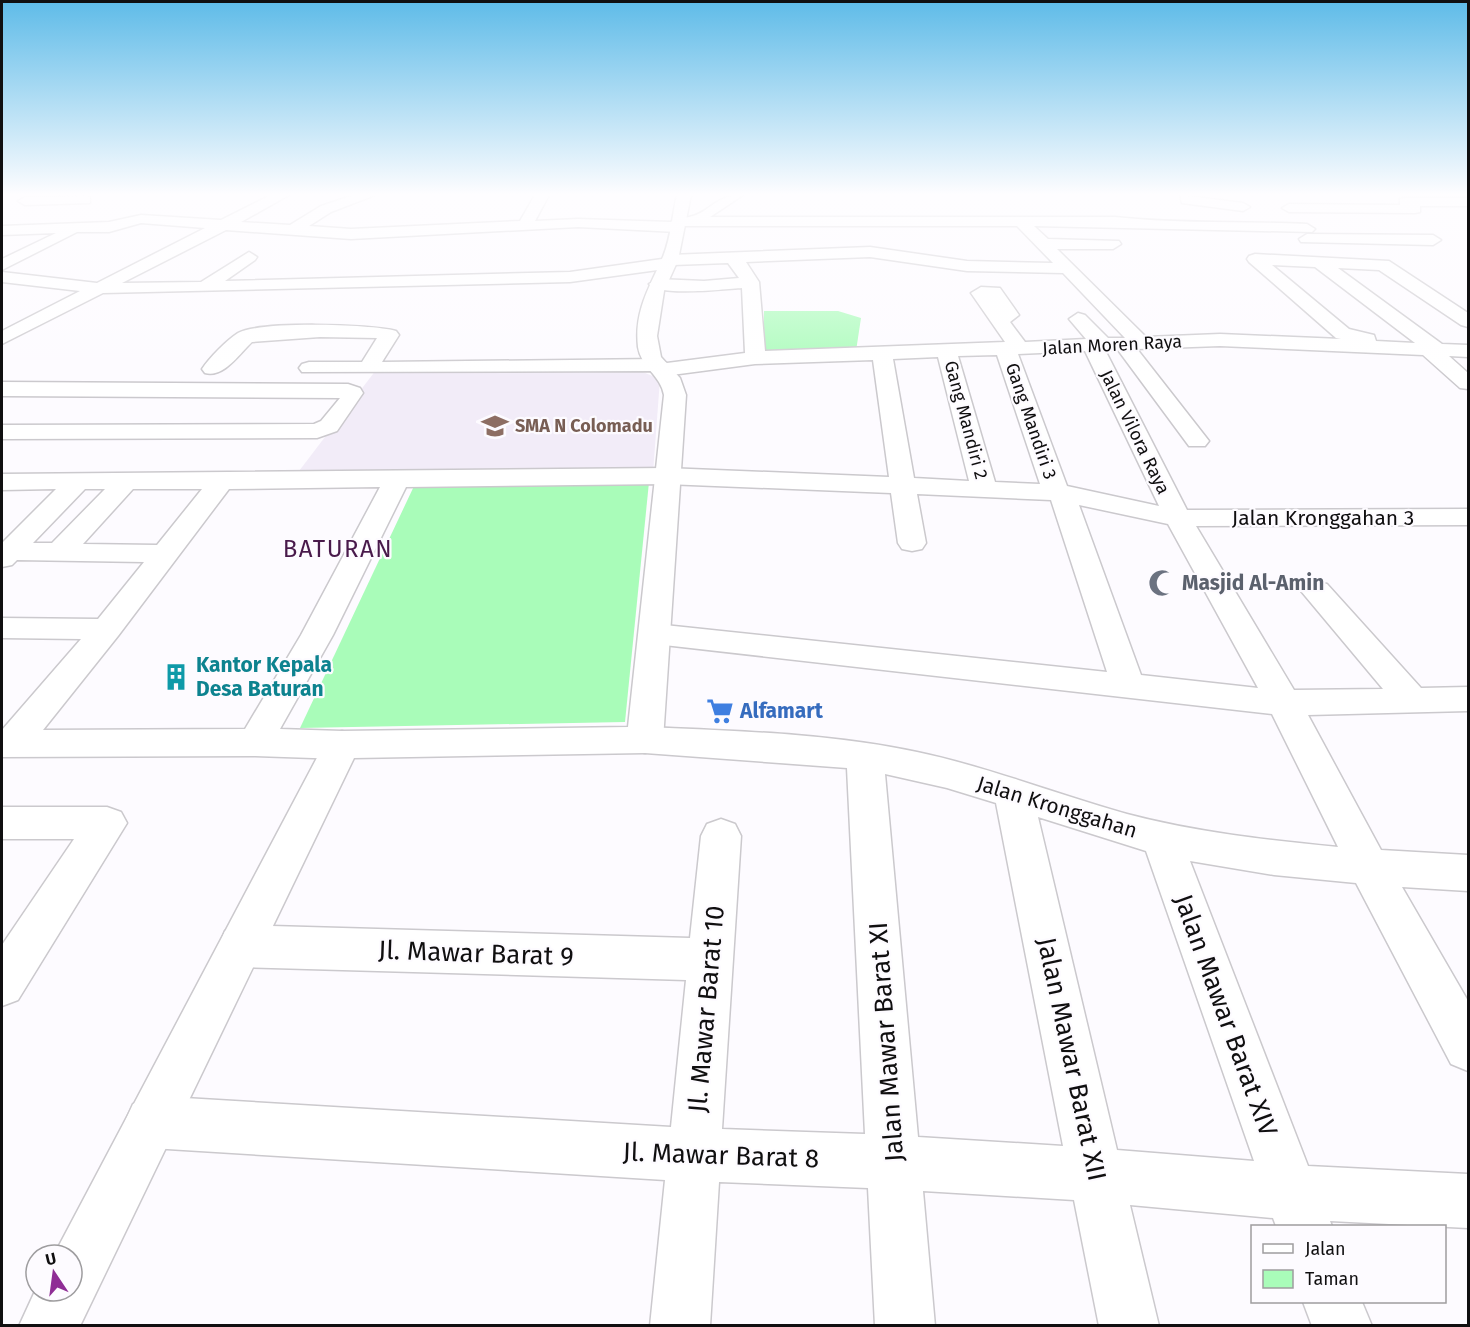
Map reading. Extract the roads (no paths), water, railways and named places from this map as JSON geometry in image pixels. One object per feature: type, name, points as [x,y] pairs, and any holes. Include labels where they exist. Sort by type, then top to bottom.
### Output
[{"type":"street","points":[[2,265],[19,257]]},
{"type":"street","points":[[2,338],[160,257]]},
{"type":"street","points":[[205,287],[249,257]]},
{"type":"street","points":[[645,740],[666,476],[675,395],[674,384],[648,348],[650,314],[669,257]]},
{"type":"street","points":[[2,277],[99,288],[289,285],[580,277],[797,257]]},
{"type":"street","points":[[904,257],[990,267],[1031,257]]},
{"type":"street","points":[[932,257],[933,261]]},
{"type":"street","points":[[1056,257],[1087,290],[1115,345]]},
{"type":"street","points":[[1252,257],[1346,336],[1430,347],[1468,344]]},
{"type":"street","points":[[1332,257],[1468,382]]},
{"type":"street","points":[[1349,257],[1388,267],[1468,321]]},
{"type":"street","points":[[1390,257],[1400,258]]},
{"type":"street","points":[[464,280],[471,261]]},
{"type":"street","points":[[737,261],[750,282],[755,358]]},
{"type":"street","points":[[663,270],[704,286],[750,282]]},
{"type":"street","points":[[278,301],[289,285]]},
{"type":"street","name":"Gang Mandiri 3","points":[[997,315],[1013,350],[1059,493],[1129,688]]},
{"type":"street","points":[[1078,319],[1115,345],[1148,383],[1161,393],[1197,441]]},
{"type":"street","points":[[212,369],[246,337],[323,333],[388,334],[389,338],[369,368]]},
{"type":"street","name":"Jalan Moren Raya","points":[[323,333],[292,369],[661,368],[755,358],[947,353],[1230,340],[1430,347],[1468,351]]},
{"type":"street","name":"Jalan Vilora Raya","points":[[1115,345],[1178,518],[1284,703],[1369,868],[1468,1047]]},
{"type":"street","name":"Gang Mandiri 2","points":[[947,353],[984,488]]},
{"type":"street","points":[[882,354],[912,543]]},
{"type":"street","points":[[2,370],[118,369]]},
{"type":"street","points":[[189,369],[246,369]]},
{"type":"street","points":[[2,389],[336,390],[352,393],[351,399],[329,426],[317,432],[2,432]]},
{"type":"street","name":"Jalan Kronggahan 3","points":[[2,482],[666,476],[901,484],[1059,493],[1178,518],[1468,518]]},
{"type":"street","points":[[255,742],[317,635],[398,477]]},
{"type":"street","points":[[5,555],[78,481]]},
{"type":"street","points":[[60,552],[126,481]]},
{"type":"street","points":[[6,745],[107,629],[222,481]]},
{"type":"street","points":[[5,555],[60,552],[165,554]]},
{"type":"street","points":[[1316,591],[1413,701]]},
{"type":"street","points":[[2,628],[107,629]]},
{"type":"street","points":[[655,634],[1129,688],[1284,703],[1468,699]]},
{"type":"street","name":"Jalan Kronggahan","points":[[6,745],[645,740],[762,746],[915,766],[1013,793],[1113,826],[1161,838],[1283,859],[1369,868],[1468,873]]},
{"type":"street","points":[[84,1256],[342,744]]},
{"type":"street","name":"Jalan Mawar Barat XI","points":[[865,758],[905,1326]]},
{"type":"street","name":"Jalan Mawar Barat XII","points":[[1013,793],[1130,1326]]},
{"type":"street","points":[[2,823],[107,823],[2,984]]},
{"type":"street","name":"Jl. Mawar Barat 10","points":[[680,1326],[721,836]]},
{"type":"street","name":"Jalan Mawar Barat XIV","points":[[1161,838],[1298,1209]]},
{"type":"street","name":"Jl. Mawar Barat 9","points":[[241,946],[711,960]]},
{"type":"street","name":"Jl. Mawar Barat 8","points":[[151,1122],[694,1155],[895,1162],[1098,1175],[1298,1209],[1468,1201]]},
{"type":"street","points":[[49,1326],[60,1303]]},
{"type":"street","points":[[1333,1303],[1342,1326]]},
{"type":"place","name":"SMA N Colomadu","points":[[495,426]]},
{"type":"place","name":"Masjid Al-Amin","points":[[1162,583]]},
{"type":"place","name":"Kantor Kepala Desa Baturan","points":[[176,677]]},
{"type":"place","name":"Alfamart","points":[[720,711]]},
{"type":"district","name":"BATURAN","points":[[338,549]]}]
